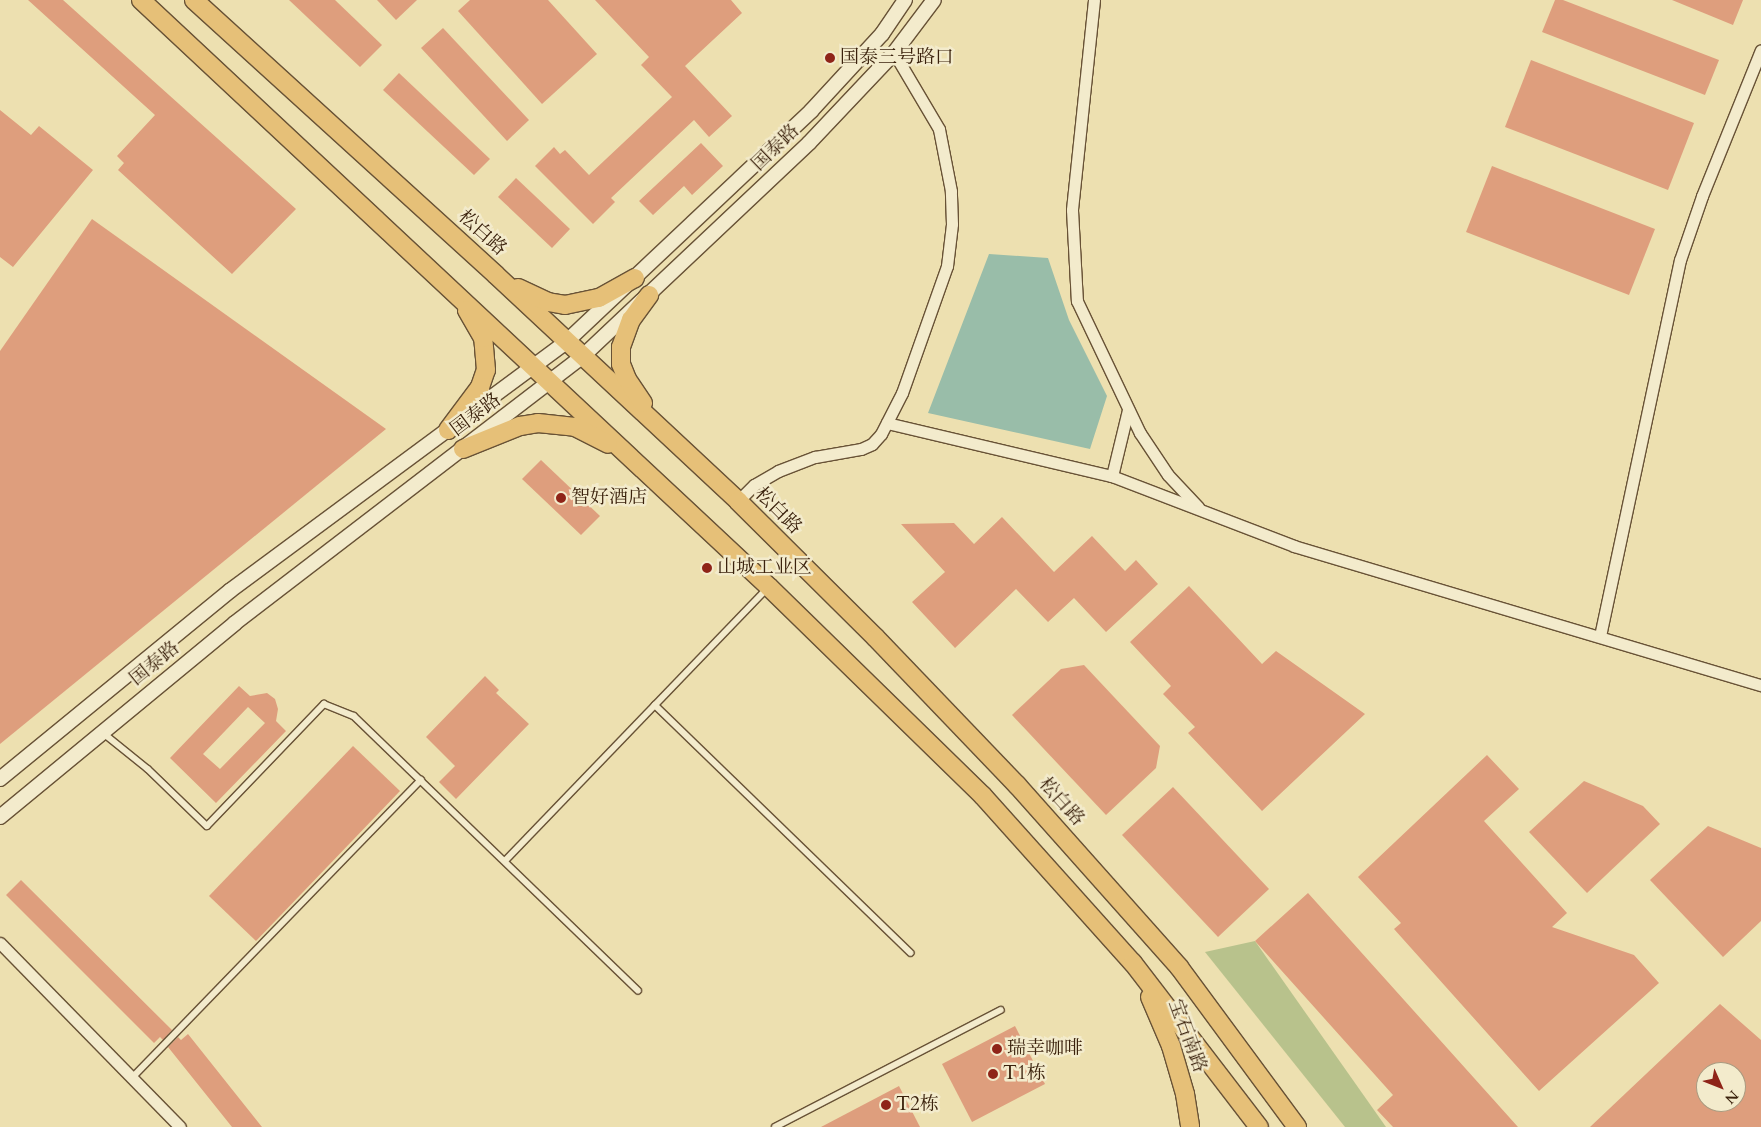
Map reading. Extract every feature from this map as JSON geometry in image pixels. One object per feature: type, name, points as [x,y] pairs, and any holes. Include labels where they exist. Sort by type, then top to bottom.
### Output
[{"type":"main road","points":[[141,0],[536,366],[769,587],[983,796],[1133,963],[1259,1127]]},
{"type":"main road","name":"松白路","points":[[194,0],[496,275],[738,501],[876,638],[1093,868],[1179,967],[1297,1127]]},
{"type":"main road","points":[[496,275],[530,296],[565,305],[599,298],[635,278]]},
{"type":"main road","points":[[448,430],[480,387],[486,370],[483,338],[453,288]]},
{"type":"main road","points":[[649,295],[625,333],[621,347],[622,364],[634,391],[678,446]]},
{"type":"main road","points":[[463,449],[520,426],[552,423],[575,427],[595,436],[639,464]]},
{"type":"main road","name":"宝石南路","points":[[1133,963],[1171,1046],[1185,1094],[1190,1127]]},
{"type":"street","name":"国泰路","points":[[0,779],[231,590],[566,342],[811,111],[882,34],[905,0]]},
{"type":"street","name":"国泰路","points":[[0,817],[235,623],[552,382],[582,357],[809,143],[894,53],[934,0]]},
{"type":"street","points":[[1094,0],[1072,210],[1077,301],[1128,410],[1153,455],[1204,512]]},
{"type":"street","points":[[1600,636],[1678,268],[1702,196],[1761,50]]},
{"type":"street","points":[[738,501],[754,485],[800,461],[872,444],[887,423],[902,393],[947,266],[952,224],[951,191],[939,129],[894,53]]},
{"type":"street","points":[[1112,476],[1128,410]]},
{"type":"street","points":[[887,423],[1112,476],[1294,546],[1761,685]]},
{"type":"street","points":[[0,943],[180,1127]]},
{"type":"lane","points":[[504,861],[769,587]]},
{"type":"lane","points":[[102,732],[148,769],[207,826],[324,704],[354,716],[638,990]]},
{"type":"lane","points":[[655,705],[911,953]]},
{"type":"lane","points":[[132,1078],[421,780]]},
{"type":"lane","points":[[775,1127],[1001,1010]]},
{"type":"lane","points":[[790,1119],[794,1127]]},
{"type":"green space","points":[[1255,941],[1386,1127],[1345,1127],[1205,952]]},
{"type":"shaded area","points":[[989,254],[1048,258],[1069,320],[1107,396],[1090,449],[928,413]]},
{"type":"building","points":[[28,0],[63,0],[296,209],[232,274],[118,170],[124,163],[117,156],[155,115]]},
{"type":"building","points":[[289,0],[335,0],[382,45],[360,67]]},
{"type":"building","points":[[377,0],[417,0],[396,20]]},
{"type":"building","points":[[470,0],[548,0],[597,54],[542,104],[458,11]]},
{"type":"building","points":[[595,0],[731,0],[742,13],[685,66],[732,116],[709,137],[694,120],[611,198],[615,202],[593,224],[535,166],[554,147],[560,154],[565,150],[589,175],[672,97],[641,65],[649,57]]},
{"type":"building","points":[[1555,0],[1563,0],[1719,60],[1705,95],[1542,32]]},
{"type":"building","points":[[1672,0],[1743,0],[1733,25]]},
{"type":"building","points":[[443,28],[529,120],[507,141],[421,48]]},
{"type":"building","points":[[1531,60],[1694,123],[1668,190],[1505,127]]},
{"type":"building","points":[[399,73],[490,159],[474,175],[383,90]]},
{"type":"building","points":[[0,110],[31,135],[39,126],[93,170],[13,267],[0,257]]},
{"type":"building","points":[[701,143],[723,166],[692,195],[684,186],[653,215],[639,201]]},
{"type":"building","points":[[1492,166],[1655,229],[1629,295],[1466,232]]},
{"type":"building","points":[[516,178],[570,229],[552,248],[498,197]]},
{"type":"building","points":[[92,219],[386,429],[0,744],[0,351]]},
{"type":"building","points":[[541,460],[600,516],[581,535],[522,479]]},
{"type":"building","points":[[1002,517],[1054,572],[1092,536],[1125,571],[1136,560],[1158,584],[1106,632],[1074,598],[1048,622],[1016,589],[955,648],[912,602],[945,572],[901,524],[954,523],[974,544]]},
{"type":"building","points":[[1189,586],[1262,664],[1276,651],[1365,714],[1262,811],[1188,733],[1195,727],[1163,694],[1171,686],[1130,642]]},
{"type":"building","points":[[1084,665],[1160,746],[1156,768],[1106,815],[1012,715],[1061,669]]},
{"type":"building","points":[[485,676],[499,690],[496,693],[529,724],[456,799],[439,782],[455,766],[426,737]]},
{"type":"building","points":[[239,686],[250,696],[267,693],[275,699],[278,709],[276,721],[286,731],[216,803],[170,758]],"holes":[[[248,707],[265,723],[220,769],[203,754]]]},
{"type":"building","points":[[353,746],[400,791],[256,941],[209,896]]},
{"type":"building","points":[[1487,755],[1519,789],[1484,821],[1567,913],[1552,927],[1634,955],[1659,983],[1539,1091],[1394,929],[1401,923],[1358,877]]},
{"type":"building","points":[[1584,781],[1643,806],[1660,824],[1587,893],[1529,832]]},
{"type":"building","points":[[1173,787],[1269,889],[1218,937],[1122,835]]},
{"type":"building","points":[[1708,826],[1761,848],[1761,921],[1723,957],[1650,880]]},
{"type":"building","points":[[21,880],[172,1030],[163,1040],[160,1037],[154,1043],[6,895]]},
{"type":"building","points":[[1308,893],[1518,1127],[1393,1127],[1377,1110],[1393,1095],[1255,941]]},
{"type":"building","points":[[1720,1004],[1761,1040],[1761,1127],[1590,1127]]},
{"type":"building","name":"T1栋","points":[[1015,1026],[1045,1084],[972,1122],[942,1064]]},
{"type":"building","points":[[188,1034],[262,1127],[232,1127],[168,1047],[178,1037],[181,1040]]},
{"type":"building","name":"T2栋","points":[[899,1086],[920,1127],[821,1127]]},
{"type":"place","name":"国泰三号路口","points":[[830,58]]},
{"type":"place","name":"智好酒店","points":[[561,498]]},
{"type":"place","name":"山城工业区","points":[[707,568]]},
{"type":"place","name":"瑞幸咖啡","points":[[997,1049]]},
{"type":"place","name":"T1栋","points":[[993,1074]]},
{"type":"place","name":"T2栋","points":[[886,1105]]}]
